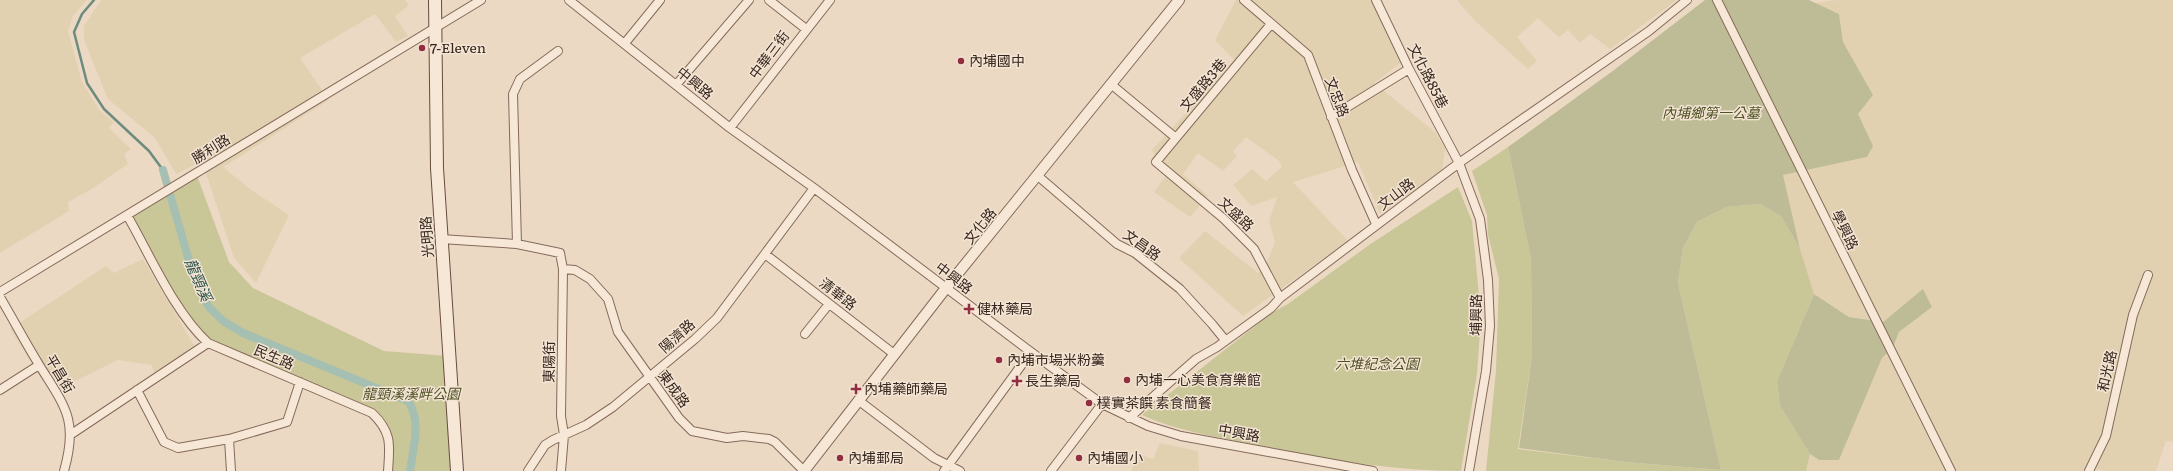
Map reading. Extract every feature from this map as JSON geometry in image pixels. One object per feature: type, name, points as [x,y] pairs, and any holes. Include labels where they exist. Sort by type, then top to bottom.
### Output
[{"type":"main road","name":"光明路","points":[[435,0],[437,168],[457,471]]},
{"type":"street","name":"勝利路","points":[[0,292],[481,0]]},
{"type":"street","name":"中興路","points":[[569,0],[730,128],[814,188],[1030,352],[1102,404],[1129,418],[1181,436],[1373,471]]},
{"type":"street","points":[[625,43],[660,0]]},
{"type":"street","points":[[676,85],[749,0]]},
{"type":"street","points":[[769,0],[806,29]]},
{"type":"street","name":"中華三街","points":[[730,128],[830,0]]},
{"type":"street","name":"文化路","points":[[804,471],[946,288],[1112,85],[1179,0]]},
{"type":"street","name":"文忠路","points":[[1244,0],[1308,56],[1352,170],[1376,224]]},
{"type":"street","name":"文化路85巷","points":[[1376,0],[1409,70],[1459,163]]},
{"type":"street","name":"文山路","points":[[1129,418],[1196,359],[1217,347],[1272,308],[1280,298],[1376,224],[1459,163],[1649,31],[1686,0]]},
{"type":"street","name":"學興路","points":[[1717,0],[1951,471]]},
{"type":"street","name":"文盛路3巷","points":[[1156,162],[1271,24]]},
{"type":"street","points":[[442,239],[516,244],[513,94],[520,79],[558,51]]},
{"type":"street","points":[[1331,117],[1409,70]]},
{"type":"street","points":[[1112,85],[1176,138]]},
{"type":"street","name":"文盛路","points":[[1156,162],[1224,219],[1254,249],[1280,298]]},
{"type":"street","name":"埔興路","points":[[1459,163],[1480,219],[1491,303],[1486,371],[1469,471]]},
{"type":"street","name":"文昌路","points":[[1038,176],[1117,244],[1135,253],[1180,289],[1225,340]]},
{"type":"street","name":"陽濟路","points":[[528,471],[544,446],[586,425],[650,378],[695,340],[717,318],[814,188]]},
{"type":"street","name":"民生路","points":[[127,215],[182,312],[208,343],[300,382],[287,422],[229,439],[178,448],[164,442],[137,390]]},
{"type":"street","name":"東陽街","points":[[516,244],[560,253],[563,269],[561,416],[564,435],[561,471]]},
{"type":"street","name":"清華路","points":[[765,254],[894,354]]},
{"type":"street","name":"東成路","points":[[563,269],[574,270],[590,279],[608,299],[618,332],[679,418],[692,431],[727,438],[743,436],[769,439],[775,442],[804,471]]},
{"type":"street","name":"和光路","points":[[2089,471],[2106,436],[2134,315],[2148,275]]},
{"type":"street","name":"平昌街","points":[[0,297],[39,365],[59,394],[67,415],[70,435],[64,471]]},
{"type":"street","points":[[805,334],[829,304]]},
{"type":"street","points":[[70,435],[208,343]]},
{"type":"street","points":[[947,468],[1030,352]]},
{"type":"street","points":[[0,390],[39,365]]},
{"type":"street","points":[[300,382],[372,412],[382,423],[389,437],[388,471]]},
{"type":"street","points":[[858,400],[947,468],[960,471]]},
{"type":"street","points":[[1051,471],[1102,404]]},
{"type":"street","points":[[229,439],[231,471]]},
{"type":"shaded area","points":[[0,0],[87,0],[73,16],[68,31],[82,82],[100,111],[114,122],[109,128],[131,149],[124,154],[128,164],[90,190],[68,202],[69,211],[0,253]]},
{"type":"shaded area","points":[[101,0],[405,0],[409,5],[395,16],[408,36],[396,42],[375,14],[300,58],[329,100],[223,167],[250,189],[289,215],[256,283],[234,258],[202,161],[176,174],[155,138],[108,99],[84,40],[84,26]]},
{"type":"shaded area","points":[[1236,0],[1373,0],[1403,61],[1374,83],[1435,132],[1445,148],[1442,172],[1380,214],[1358,162],[1293,182],[1348,241],[1243,316],[1179,258],[1205,231],[1258,273],[1266,265],[1275,242],[1269,221],[1277,197],[1251,206],[1233,185],[1252,169],[1266,181],[1282,167],[1279,161],[1246,137],[1233,151],[1237,156],[1223,171],[1198,153],[1183,174],[1208,196],[1190,217],[1154,192],[1165,177],[1152,150],[1234,60],[1215,40]]},
{"type":"shaded area","points":[[1457,0],[1677,0],[1610,49],[1590,34],[1580,43],[1568,30],[1559,37],[1538,18],[1517,37],[1537,61],[1528,69],[1474,20]]},
{"type":"shaded area","points":[[1837,0],[2173,0],[2173,442],[2166,441],[2156,471],[2105,471],[2094,469],[2094,471],[1806,471],[1810,454],[1819,460],[1839,460],[1882,358],[1893,347],[1899,332],[1932,307],[1923,290],[1883,322],[1849,317],[1814,294],[1800,249],[1782,175],[1867,157],[1858,114],[1873,95],[1843,42],[1839,14],[1815,3]]},
{"type":"shaded area","points":[[143,259],[195,347],[154,373],[152,365],[118,360],[51,393],[10,329],[106,266],[114,273]]},
{"type":"shaded area","points":[[1160,443],[1198,451],[1199,471],[1131,471],[1138,454],[1153,459]]},
{"type":"green space","name":"內埔鄉第一公墓","points":[[1705,0],[1809,0],[1839,14],[1843,42],[1873,95],[1858,114],[1873,146],[1867,157],[1783,175],[1800,249],[1781,216],[1760,204],[1727,207],[1697,222],[1683,248],[1678,283],[1721,470],[1625,462],[1519,448],[1532,356],[1531,259],[1508,147],[1614,70]]},
{"type":"green space","points":[[1508,147],[1531,259],[1532,356],[1518,449],[1625,462],[1721,470],[1678,283],[1683,248],[1697,222],[1727,207],[1760,204],[1781,216],[1800,249],[1814,294],[1777,381],[1780,406],[1810,454],[1806,471],[1486,471],[1496,370],[1499,279],[1488,235],[1487,215],[1472,171]]},
{"type":"green space","name":"龍頸溪溪畔公園","points":[[196,173],[229,262],[253,288],[384,351],[448,356],[458,471],[388,471],[389,437],[372,413],[200,335],[127,215]]},
{"type":"green space","name":"六堆紀念公園","points":[[1458,187],[1472,221],[1481,317],[1477,374],[1461,471],[1408,469],[1355,463],[1303,454],[1195,432],[1155,421],[1142,415],[1273,312],[1288,304],[1369,245]]},
{"type":"green space","points":[[1923,289],[1932,307],[1899,332],[1893,347],[1882,358],[1839,460],[1819,460],[1810,454],[1780,406],[1777,381],[1814,294],[1849,317],[1883,322]]},
{"type":"waterway","name":"龍頸溪","points":[[94,0],[82,14],[74,32],[87,83],[104,109],[149,151],[163,170]]},
{"type":"waterway","name":"龍頸溪","points":[[163,170],[194,278],[208,306],[223,321],[243,333],[408,401],[415,417],[416,426],[410,471]]},
{"type":"place","name":"7-Eleven","points":[[422,48]]},
{"type":"place","name":"內埔國中","points":[[961,61]]},
{"type":"place","name":"健林藥局","points":[[969,309]]},
{"type":"place","name":"內埔市場米粉羹","points":[[999,360]]},
{"type":"place","name":"內埔一心美食育樂館","points":[[1127,380]]},
{"type":"place","name":"長生藥局","points":[[1017,381]]},
{"type":"place","name":"內埔藥師藥局","points":[[856,389]]},
{"type":"place","name":"樸實茶饌 素食簡餐","points":[[1089,403]]},
{"type":"place","name":"內埔郵局","points":[[840,458]]},
{"type":"place","name":"內埔國小","points":[[1079,458]]}]
